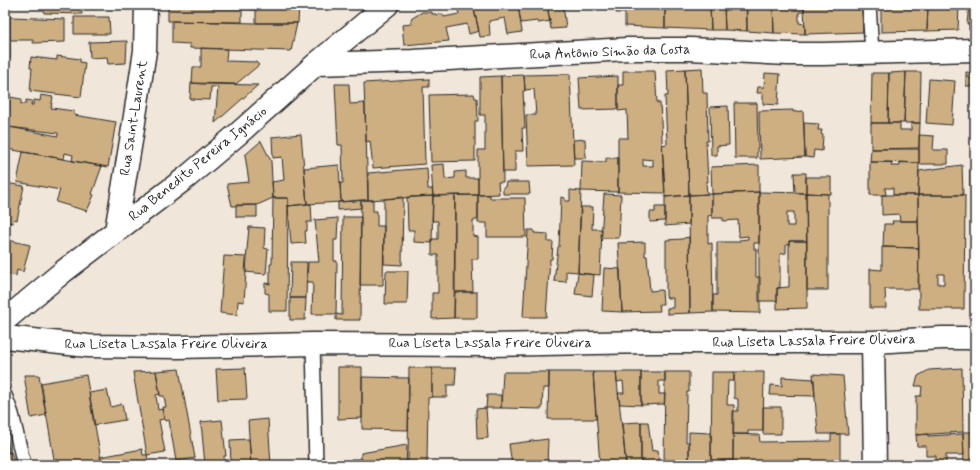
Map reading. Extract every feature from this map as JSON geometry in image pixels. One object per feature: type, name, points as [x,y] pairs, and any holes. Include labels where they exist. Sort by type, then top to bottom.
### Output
[{"type":"street","name":"Rua Saint-Laurent","points":[[116,231],[144,58],[146,5]]},
{"type":"street","name":"Rua Benedito Pereira Ignácio","points":[[5,320],[64,271],[187,177],[316,64],[387,5]]},
{"type":"street","name":"Rua Antônio Simão da Costa","points":[[316,64],[405,62],[628,49],[690,49],[788,54],[975,50]]},
{"type":"street","name":"Rua Liseta Lassala Freire Oliveira","points":[[5,336],[88,346],[178,347],[313,344],[872,342],[975,338]]},
{"type":"street","points":[[872,342],[875,465]]},
{"type":"lane","points":[[869,5],[872,53]]},
{"type":"lane","points":[[313,344],[316,465]]},
{"type":"lane","points":[[5,395],[12,414],[24,465]]},
{"type":"building","points":[[44,5],[82,5],[82,14],[44,13]]},
{"type":"building","points":[[168,5],[299,5],[298,23],[256,23],[256,10],[242,9],[242,22],[168,21]]},
{"type":"building","points":[[457,5],[473,5],[479,31],[469,34],[467,24],[446,28],[449,41],[404,45],[402,25],[412,24],[411,19],[422,12],[432,12],[432,14],[436,15],[443,14],[444,17],[459,14]]},
{"type":"building","points":[[473,5],[518,5],[522,32],[508,34],[505,18],[489,21],[490,36],[480,37]]},
{"type":"building","points":[[518,5],[547,5],[550,21],[521,23]]},
{"type":"building","points":[[547,5],[563,5],[566,28],[551,29]]},
{"type":"building","points":[[616,5],[665,5],[665,28],[625,26],[625,13],[616,13]]},
{"type":"building","points":[[665,5],[710,5],[711,30],[665,28]]},
{"type":"building","points":[[710,5],[724,5],[725,30],[711,30]]},
{"type":"building","points":[[724,5],[746,5],[747,31],[725,30]]},
{"type":"building","points":[[747,5],[773,5],[774,33],[747,31]]},
{"type":"building","points":[[773,5],[804,5],[804,12],[799,12],[799,23],[805,24],[805,34],[774,33]]},
{"type":"building","points":[[804,5],[862,5],[863,32],[805,34]]},
{"type":"building","points":[[881,5],[928,5],[927,31],[881,32]]},
{"type":"building","points":[[928,5],[959,5],[958,30],[927,31]]},
{"type":"building","points":[[969,5],[975,5],[975,29],[969,30],[969,24],[967,24]]},
{"type":"building","points":[[10,17],[65,19],[65,42],[33,43],[33,40],[10,40]]},
{"type":"building","points":[[74,17],[109,17],[110,34],[74,34]]},
{"type":"building","points":[[172,21],[297,23],[291,51],[190,48],[190,44],[172,43]]},
{"type":"building","points":[[127,41],[126,63],[108,64],[107,57],[90,58],[89,42]]},
{"type":"building","points":[[5,43],[10,43],[10,59],[5,58]]},
{"type":"building","points":[[201,48],[227,49],[226,61],[256,62],[259,65],[236,84],[192,83],[193,67],[201,67]]},
{"type":"building","points":[[57,56],[80,59],[80,62],[85,63],[81,97],[30,91],[32,68],[30,68],[31,57],[57,60]]},
{"type":"building","points":[[702,68],[703,93],[707,93],[707,194],[689,195],[685,69]]},
{"type":"building","points":[[685,69],[689,195],[665,197],[662,145],[667,144],[665,96],[668,96],[667,70]]},
{"type":"building","points":[[623,71],[655,71],[657,103],[660,103],[665,193],[618,192],[618,138],[628,138],[627,110],[618,111],[618,85],[623,85]],"holes":[[[643,159],[653,160],[653,166],[643,166]]]},
{"type":"building","points":[[906,72],[921,72],[920,123],[904,123]]},
{"type":"building","points":[[906,72],[904,123],[888,123],[889,73]]},
{"type":"building","points":[[966,72],[975,73],[975,86],[966,86]]},
{"type":"building","points":[[765,73],[780,74],[778,105],[763,104],[763,93],[757,93],[758,87],[764,87]]},
{"type":"building","points":[[872,73],[889,73],[888,123],[871,123]]},
{"type":"building","points":[[570,74],[574,165],[528,166],[526,115],[536,115],[534,89],[525,90],[524,75]]},
{"type":"building","points":[[524,75],[525,91],[523,91],[525,128],[522,128],[523,151],[515,151],[515,172],[503,172],[501,76]]},
{"type":"building","points":[[975,75],[975,81],[966,76]]},
{"type":"building","points":[[501,76],[503,182],[498,182],[499,194],[478,195],[478,150],[485,150],[485,115],[480,115],[480,77]]},
{"type":"building","points":[[618,76],[618,109],[581,110],[579,78]]},
{"type":"building","points":[[429,79],[429,87],[423,87],[425,164],[373,168],[370,141],[366,142],[364,83]]},
{"type":"building","points":[[929,79],[955,81],[952,125],[926,123]]},
{"type":"building","points":[[191,83],[258,85],[215,123],[218,87],[211,87],[210,100],[190,99]]},
{"type":"building","points":[[335,84],[349,84],[350,104],[365,103],[368,200],[341,202],[340,183],[343,183],[342,145],[338,145]]},
{"type":"building","points":[[5,89],[10,89],[9,112],[5,112]]},
{"type":"building","points":[[474,94],[475,98],[477,98],[478,121],[475,121],[475,161],[431,162],[429,95]]},
{"type":"building","points":[[41,95],[53,97],[51,108],[74,111],[74,115],[116,122],[108,167],[72,161],[73,155],[65,153],[64,159],[7,149],[10,97],[21,99],[21,104],[26,104],[26,100],[32,101],[31,105],[33,105],[34,100],[40,101]],"holes":[[[9,127],[58,133],[58,136]]]},
{"type":"building","points":[[734,103],[757,103],[757,158],[735,158]]},
{"type":"building","points":[[728,106],[729,145],[717,146],[717,155],[711,155],[710,107]]},
{"type":"building","points":[[793,110],[793,112],[803,111],[805,157],[760,159],[759,111]]},
{"type":"building","points":[[804,123],[819,124],[818,130],[822,130],[822,151],[814,150],[813,158],[805,157]]},
{"type":"building","points":[[871,123],[900,123],[900,130],[911,130],[911,123],[920,123],[919,148],[871,149]]},
{"type":"building","points":[[301,134],[307,204],[288,206],[288,198],[273,198],[272,182],[284,180],[282,157],[273,158],[272,137]]},
{"type":"building","points":[[919,135],[934,136],[933,150],[948,150],[948,164],[919,164]]},
{"type":"building","points":[[585,139],[586,158],[574,158],[573,140]]},
{"type":"building","points":[[261,141],[271,161],[273,198],[257,205],[232,206],[227,184],[249,182],[245,155]]},
{"type":"building","points":[[871,149],[919,149],[919,163],[870,162]]},
{"type":"building","points":[[23,152],[102,166],[92,194],[94,195],[87,211],[56,202],[60,190],[17,182]]},
{"type":"building","points":[[606,158],[618,158],[618,192],[581,191],[582,161],[606,162]]},
{"type":"building","points":[[870,162],[892,162],[891,166],[900,166],[900,162],[919,163],[918,195],[893,195],[893,188],[885,188],[886,195],[870,195]]},
{"type":"building","points":[[444,164],[445,179],[455,178],[455,172],[466,171],[466,178],[478,178],[478,195],[433,196],[431,165]]},
{"type":"building","points":[[339,165],[341,202],[307,204],[304,168]]},
{"type":"building","points":[[759,165],[759,192],[712,194],[711,167]]},
{"type":"building","points":[[962,165],[963,195],[918,195],[919,171]]},
{"type":"building","points":[[427,168],[428,189],[432,189],[433,196],[368,200],[368,173]]},
{"type":"building","points":[[970,170],[975,170],[975,186],[970,186]]},
{"type":"building","points":[[794,173],[806,173],[806,193],[795,193]]},
{"type":"building","points":[[806,177],[831,177],[831,194],[806,193]]},
{"type":"building","points":[[506,182],[529,182],[530,194],[503,194],[503,187],[505,187]]},
{"type":"building","points":[[5,183],[24,186],[17,220],[14,219],[13,223],[5,222]]},
{"type":"building","points":[[570,190],[581,191],[578,272],[566,271],[566,282],[554,281],[559,247],[561,197],[565,198],[565,201],[570,201]]},
{"type":"building","points":[[759,192],[806,193],[807,241],[789,241],[789,244],[786,245],[786,253],[780,254],[780,288],[777,288],[777,301],[759,301]],"holes":[[[787,212],[794,212],[794,226],[787,226]]]},
{"type":"building","points":[[759,192],[759,243],[754,243],[754,249],[756,249],[756,277],[760,277],[760,313],[713,312],[713,295],[717,295],[717,242],[739,242],[739,240],[748,239],[748,236],[739,237],[738,220],[723,221],[723,218],[712,218],[712,194]]},
{"type":"building","points":[[806,193],[828,194],[828,290],[807,290]]},
{"type":"building","points":[[604,194],[621,195],[619,238],[601,238]]},
{"type":"building","points":[[712,194],[712,215],[708,216],[708,244],[712,243],[713,312],[690,313],[689,195]]},
{"type":"building","points":[[455,195],[478,195],[478,220],[473,220],[473,236],[478,237],[478,259],[472,259],[473,292],[455,292]]},
{"type":"building","points":[[455,195],[454,318],[432,319],[432,293],[438,293],[438,255],[432,255],[432,239],[438,239],[438,221],[432,221],[433,196]]},
{"type":"building","points":[[478,195],[490,195],[490,198],[525,198],[526,237],[487,237],[487,223],[478,223]]},
{"type":"building","points":[[689,195],[689,224],[665,226],[665,197]]},
{"type":"building","points":[[882,195],[918,195],[918,221],[900,221],[899,214],[882,215]]},
{"type":"building","points":[[918,195],[965,195],[964,309],[919,309]],"holes":[[[938,274],[944,274],[944,284],[938,284]]]},
{"type":"building","points":[[433,196],[432,243],[414,242],[414,230],[408,230],[407,197]]},
{"type":"building","points":[[403,197],[402,265],[384,264],[384,199]]},
{"type":"building","points":[[273,198],[288,198],[287,311],[269,311],[269,294],[265,293],[265,283],[270,284],[270,264],[272,264]]},
{"type":"building","points":[[361,200],[361,208],[338,210],[338,202]]},
{"type":"building","points":[[361,200],[373,200],[373,211],[377,211],[377,226],[384,226],[383,285],[360,285]]},
{"type":"building","points":[[311,204],[312,222],[307,222],[307,231],[305,231],[306,243],[291,244],[288,206]]},
{"type":"building","points":[[236,205],[257,205],[257,217],[236,217]]},
{"type":"building","points":[[581,207],[593,207],[592,229],[602,229],[600,275],[578,273]]},
{"type":"building","points":[[655,207],[665,207],[665,221],[650,222],[650,212],[655,212]]},
{"type":"building","points":[[343,217],[361,217],[360,320],[336,320],[336,314],[342,315]]},
{"type":"building","points":[[338,218],[337,240],[334,240],[334,261],[337,261],[336,314],[312,314],[313,282],[307,282],[308,262],[319,262],[315,220]]},
{"type":"building","points":[[892,221],[918,221],[919,248],[883,247],[884,224],[893,224]]},
{"type":"building","points":[[249,227],[265,228],[264,248],[268,249],[266,274],[245,272]]},
{"type":"building","points":[[528,230],[534,230],[534,233],[548,234],[548,242],[553,242],[552,259],[550,259],[546,317],[523,317]]},
{"type":"building","points":[[972,234],[975,234],[975,263],[972,263]]},
{"type":"building","points":[[689,237],[690,313],[667,314],[667,308],[673,308],[673,298],[667,298],[666,296],[666,240],[683,239]]},
{"type":"building","points":[[8,240],[30,245],[23,272],[17,270],[16,276],[5,273],[5,251],[7,251]]},
{"type":"building","points":[[789,241],[807,241],[807,308],[777,309],[777,288],[789,287]]},
{"type":"building","points":[[645,242],[645,256],[647,256],[650,291],[662,290],[663,304],[659,304],[660,311],[622,312],[618,243]]},
{"type":"building","points":[[882,247],[919,248],[918,289],[885,289],[886,308],[870,308],[870,269],[882,270]]},
{"type":"building","points":[[224,256],[247,257],[244,302],[238,301],[237,315],[220,313]]},
{"type":"building","points":[[291,262],[307,262],[306,298],[290,298]]},
{"type":"building","points":[[604,268],[620,269],[622,312],[602,311]]},
{"type":"building","points":[[386,271],[408,271],[407,304],[385,304]]},
{"type":"building","points":[[578,273],[594,275],[592,296],[575,294]]},
{"type":"building","points":[[455,292],[477,292],[477,318],[454,318]]},
{"type":"building","points":[[290,298],[306,298],[305,320],[290,320]]},
{"type":"building","points":[[338,367],[362,367],[362,418],[338,419]]},
{"type":"building","points":[[245,368],[247,399],[218,400],[216,369]]},
{"type":"building","points":[[409,368],[432,368],[432,397],[428,398],[427,465],[408,465]]},
{"type":"building","points":[[432,368],[456,368],[455,385],[447,385],[447,397],[432,397]]},
{"type":"building","points":[[962,368],[963,432],[916,435],[916,396],[921,396],[922,386],[915,386],[918,376],[929,370]]},
{"type":"building","points":[[179,369],[195,458],[176,461],[169,420],[165,421],[162,407],[166,407],[164,396],[160,396],[156,371]]},
{"type":"building","points":[[156,371],[160,394],[156,395],[158,410],[162,409],[164,419],[159,420],[165,452],[147,455],[133,372]]},
{"type":"building","points":[[503,372],[549,372],[549,388],[543,388],[542,409],[501,408]]},
{"type":"building","points":[[549,372],[593,372],[596,419],[548,419]]},
{"type":"building","points":[[593,372],[616,372],[626,465],[600,465]]},
{"type":"building","points":[[616,372],[641,372],[641,405],[620,404],[618,393],[624,393],[623,381],[617,382]]},
{"type":"building","points":[[641,372],[665,372],[665,381],[659,381],[659,394],[665,394],[664,404],[641,405]]},
{"type":"building","points":[[665,372],[689,372],[686,442],[689,442],[689,465],[664,465]]},
{"type":"building","points":[[712,372],[734,372],[734,381],[728,381],[727,405],[734,405],[733,460],[711,461]]},
{"type":"building","points":[[734,372],[764,372],[763,431],[748,431],[748,434],[733,434],[733,411],[738,411],[738,399],[734,398]]},
{"type":"building","points":[[813,374],[843,376],[848,434],[818,434]]},
{"type":"building","points":[[24,375],[39,375],[46,415],[31,418]]},
{"type":"building","points":[[86,375],[102,465],[55,465],[41,383]]},
{"type":"building","points":[[362,377],[409,378],[408,430],[362,429]]},
{"type":"building","points":[[782,377],[814,379],[815,396],[770,395],[771,385],[782,386]]},
{"type":"building","points":[[107,390],[111,407],[122,404],[125,420],[94,425],[89,393]]},
{"type":"building","points":[[487,395],[501,395],[501,408],[486,408]]},
{"type":"building","points":[[763,407],[781,407],[781,434],[763,434]]},
{"type":"building","points":[[486,408],[488,438],[477,439],[476,409]]},
{"type":"building","points":[[268,419],[271,465],[251,465],[248,421]]},
{"type":"building","points":[[222,420],[226,456],[224,456],[224,465],[205,465],[201,422]]},
{"type":"building","points":[[641,422],[648,422],[652,451],[658,450],[660,465],[641,465]]},
{"type":"building","points":[[641,422],[641,465],[626,465],[622,423]]},
{"type":"building","points":[[5,432],[7,432],[9,453],[5,453]]},
{"type":"building","points":[[689,432],[711,433],[711,465],[689,465]]},
{"type":"building","points":[[963,432],[975,432],[975,465],[964,465]]},
{"type":"building","points":[[733,434],[759,435],[760,442],[831,441],[831,434],[840,434],[840,465],[733,465]]},
{"type":"building","points":[[928,434],[928,436],[963,434],[964,455],[946,455],[946,464],[964,465],[936,465],[936,456],[926,456],[926,446],[917,446],[916,435]]},
{"type":"building","points":[[249,439],[251,465],[231,465],[230,440]]},
{"type":"building","points":[[548,439],[547,465],[512,465],[509,444]]},
{"type":"building","points":[[407,445],[406,465],[361,465],[361,453]]},
{"type":"building","points":[[142,449],[143,455],[147,455],[149,465],[102,465],[100,457]]},
{"type":"building","points":[[11,452],[15,465],[5,465],[5,453]]},
{"type":"building","points":[[351,459],[362,459],[362,465],[351,465]]}]
